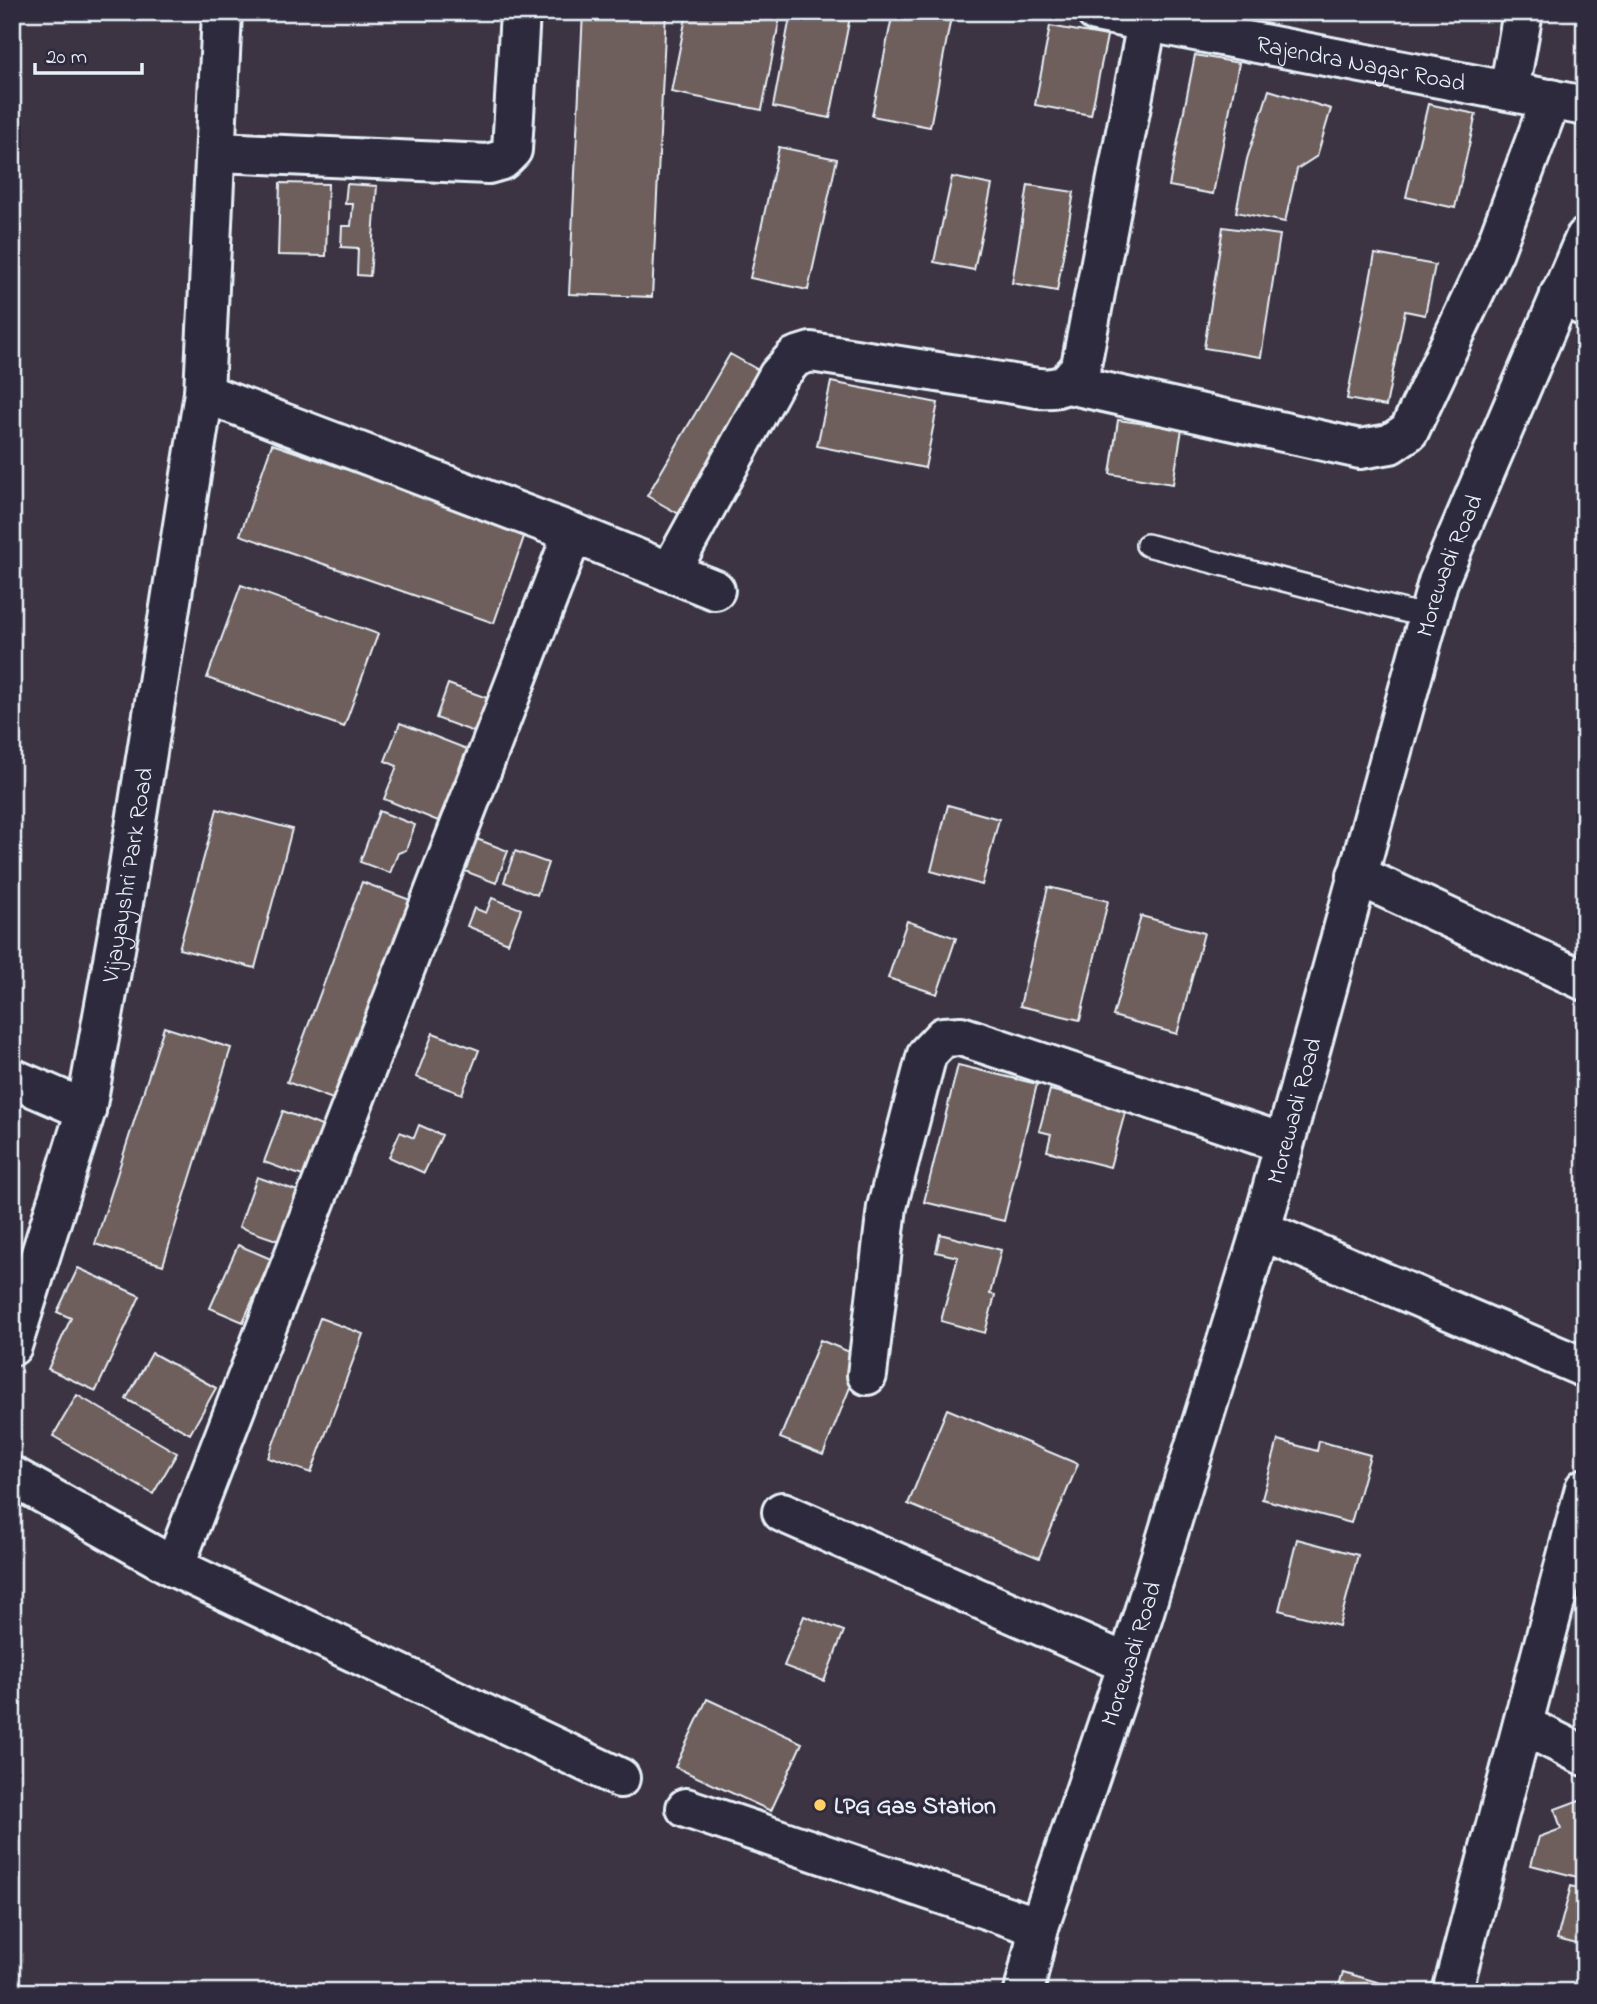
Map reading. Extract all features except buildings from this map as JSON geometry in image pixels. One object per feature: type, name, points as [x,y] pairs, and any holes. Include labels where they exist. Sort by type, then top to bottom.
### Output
[{"type":"street","name":"Vijayayshri Park Road","points":[[12,1346],[86,1111],[121,916],[204,393],[222,12]]},
{"type":"street","points":[[217,152],[488,164],[502,160],[512,150],[520,12]]},
{"type":"street","name":"Rajendra Nagar Road","points":[[1096,12],[1149,18],[1568,102]]},
{"type":"street","points":[[1509,91],[1523,12]]},
{"type":"street","points":[[670,572],[778,376],[794,357],[811,352],[1056,390],[1068,384],[1081,366],[1149,18]]},
{"type":"street","points":[[1068,384],[1360,449],[1390,444],[1409,431],[1568,102]]},
{"type":"street","name":"Morewadi Road","points":[[1024,1992],[1039,1927],[1128,1664],[1261,1230],[1438,582],[1572,301],[1585,238]]},
{"type":"street","points":[[204,393],[573,533],[715,590]]},
{"type":"street","points":[[174,1567],[573,533]]},
{"type":"street","points":[[1357,875],[1585,981]]},
{"type":"street","points":[[867,1375],[887,1207],[927,1054],[943,1037],[961,1036],[1283,1143]]},
{"type":"street","points":[[12,1078],[86,1111]]},
{"type":"street","points":[[1261,1230],[1585,1368]]},
{"type":"street","points":[[12,1476],[174,1567],[621,1778]]},
{"type":"street","points":[[1452,1992],[1585,1488]]},
{"type":"street","points":[[782,1511],[1128,1664]]},
{"type":"street","points":[[1522,1725],[1585,1756]]},
{"type":"street","points":[[686,1808],[1039,1927]]},
{"type":"lane","points":[[1147,545],[1429,617]]},
{"type":"place","name":"LPG Gas Station","points":[[820,1805]]}]
